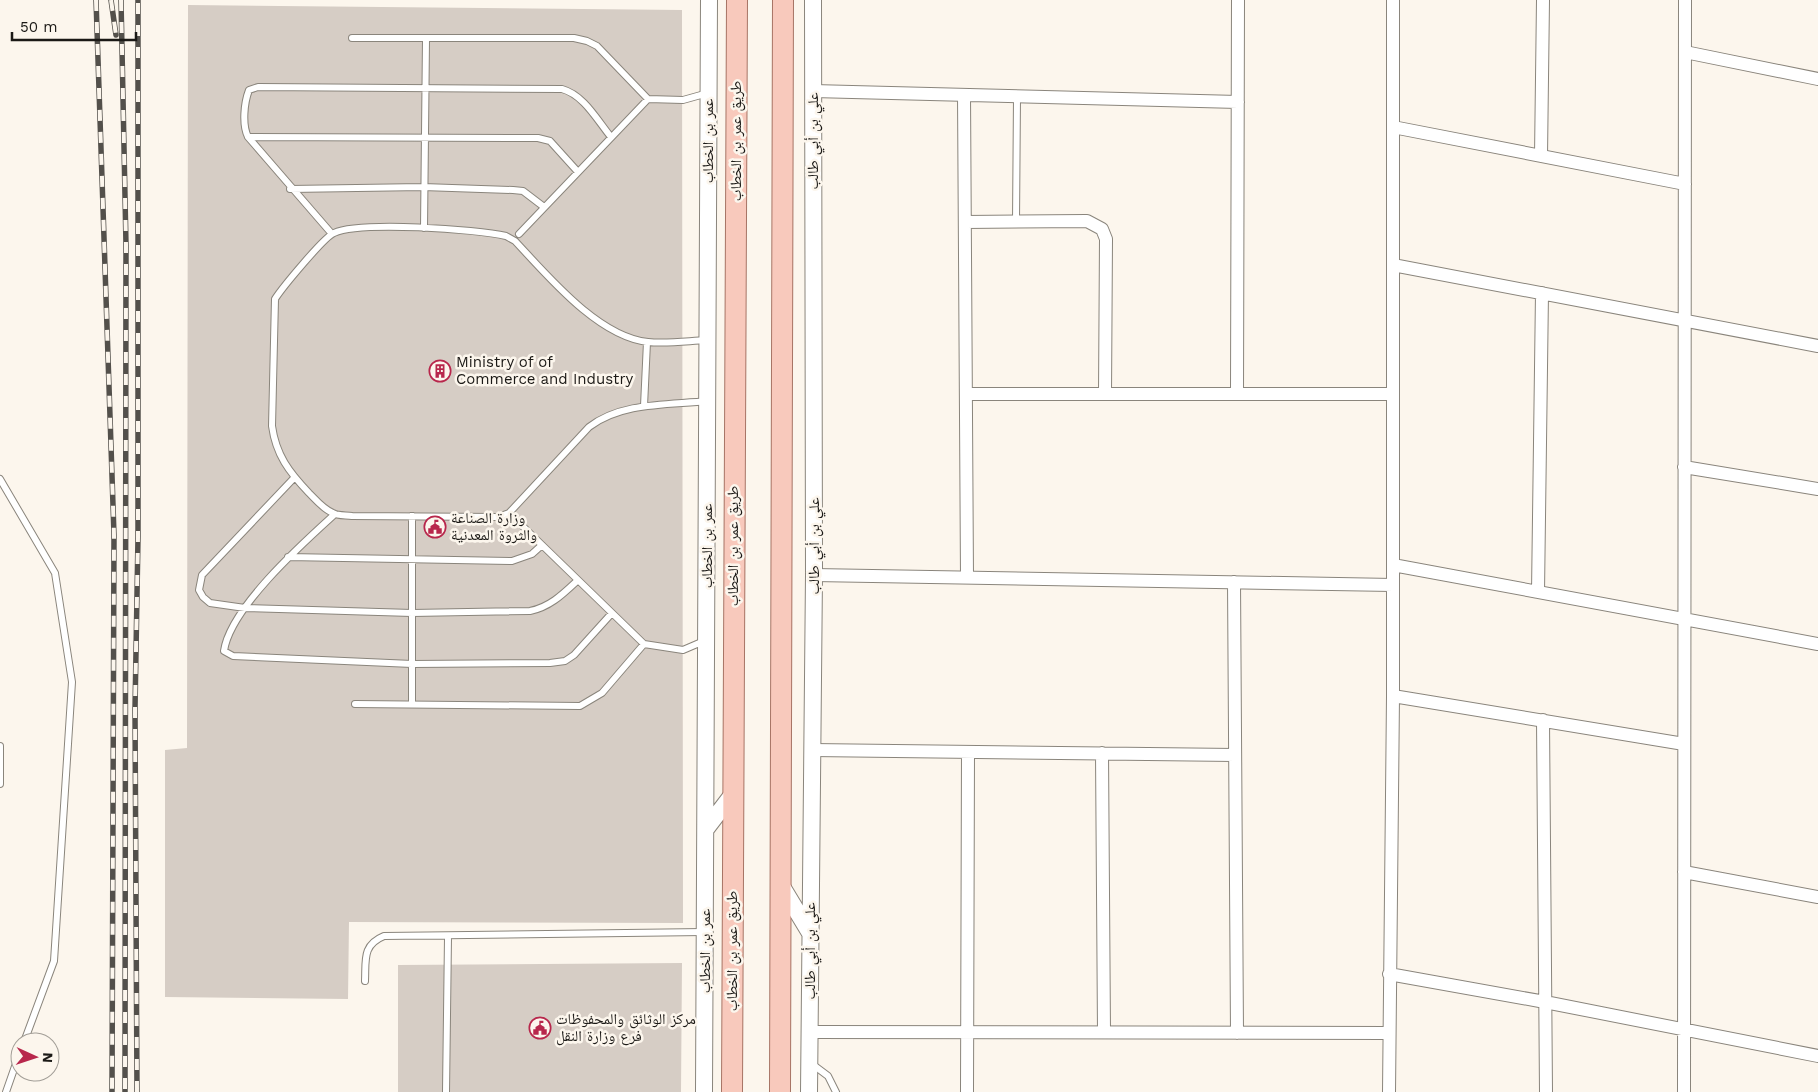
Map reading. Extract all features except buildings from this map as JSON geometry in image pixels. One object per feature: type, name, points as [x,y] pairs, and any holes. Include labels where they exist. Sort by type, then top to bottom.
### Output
[{"type":"main road","name":"طريق عمر بن الخطاب","points":[[732,1092],[737,0]]},
{"type":"main road","points":[[780,1092],[783,0]]},
{"type":"street","name":"علي بن أبي طالب","points":[[809,1092],[814,575],[813,0]]},
{"type":"street","points":[[1237,394],[1238,0]]},
{"type":"street","points":[[1389,1092],[1388,1033],[1394,696],[1393,0]]},
{"type":"street","points":[[1541,156],[1543,0]]},
{"type":"street","points":[[1684,1092],[1685,0]]},
{"type":"street","name":"عمر بن الخطاب","points":[[704,1092],[708,2]]},
{"type":"street","points":[[1685,52],[1818,79]]},
{"type":"street","points":[[813,91],[1238,102]]},
{"type":"street","points":[[964,95],[967,577]]},
{"type":"street","points":[[1393,127],[1685,184]]},
{"type":"street","points":[[965,222],[1087,221],[1097,225],[1105,234],[1105,394]]},
{"type":"street","points":[[1393,265],[1818,346]]},
{"type":"street","points":[[1538,592],[1542,293]]},
{"type":"street","points":[[966,394],[1393,394]]},
{"type":"street","points":[[1684,467],[1818,489]]},
{"type":"street","points":[[1393,565],[1818,644]]},
{"type":"street","points":[[814,575],[1393,585]]},
{"type":"street","points":[[1234,582],[1237,1033]]},
{"type":"street","points":[[1394,696],[1684,744]]},
{"type":"street","points":[[1543,720],[1546,1092]]},
{"type":"street","points":[[812,750],[1235,754]]},
{"type":"street","points":[[967,1092],[968,752]]},
{"type":"street","points":[[1102,753],[1104,1032]]},
{"type":"street","points":[[706,829],[732,795]]},
{"type":"street","points":[[1684,872],[1818,897]]},
{"type":"street","points":[[781,885],[810,933]]},
{"type":"street","points":[[1389,974],[1545,1002],[1818,1056]]},
{"type":"street","points":[[810,1032],[1388,1033]]},
{"type":"lane","points":[[352,38],[574,38],[597,46],[648,99],[683,100],[709,93]]},
{"type":"lane","points":[[424,228],[426,39]]},
{"type":"lane","points":[[332,234],[290,189],[248,138],[246,132],[246,99],[249,90],[258,87],[562,89],[581,99],[611,137]]},
{"type":"lane","points":[[1016,221],[1017,97]]},
{"type":"lane","points":[[518,234],[648,99]]},
{"type":"lane","points":[[248,138],[538,138],[550,141],[578,172]]},
{"type":"lane","points":[[290,189],[423,187],[513,190],[523,191],[544,206]]},
{"type":"lane","points":[[707,340],[647,342],[625,335],[587,312],[558,287],[515,241],[506,236],[424,228],[350,229],[332,234],[284,286],[276,299],[272,426],[278,453],[294,478],[324,508],[335,514],[498,517],[508,513],[598,419],[644,406],[707,401]]},
{"type":"lane","points":[[644,406],[647,342]]},
{"type":"lane","points":[[294,478],[202,576],[199,582],[199,590],[210,603],[245,608],[412,613],[530,611],[542,608],[553,602],[578,580]]},
{"type":"lane","points":[[0,479],[55,573],[72,682],[54,961],[28,1032]]},
{"type":"lane","points":[[508,513],[644,644],[683,650],[707,639]]},
{"type":"lane","points":[[335,514],[288,557],[245,608],[226,639],[224,651],[234,656],[412,664],[565,661],[574,654],[612,613]]},
{"type":"lane","points":[[412,516],[412,703]]},
{"type":"lane","points":[[288,557],[512,561],[532,554],[542,545]]},
{"type":"lane","points":[[355,704],[412,703],[580,706],[602,693],[644,644]]},
{"type":"lane","points":[[0,746],[0,784]]},
{"type":"lane","points":[[365,981],[367,951],[373,940],[384,936],[448,937],[705,932]]},
{"type":"lane","points":[[446,1092],[448,937]]},
{"type":"lane","points":[[810,1063],[828,1076],[836,1092]]},
{"type":"railway","points":[[96,0],[114,535],[112,1092]]},
{"type":"railway","points":[[111,0],[116,35]]},
{"type":"railway","points":[[121,0],[126,245],[125,1092]]},
{"type":"railway","points":[[137,1092],[135,709],[138,537],[138,0]]},
{"type":"place","name":"Ministry of of Commerce and Industry","points":[[440,371]]},
{"type":"place","name":"وزارة الصناعة والثروة المعدنية","points":[[435,527]]},
{"type":"place","name":"مركز الوثائق والمحفوظات فرع وزارة النقل","points":[[540,1028]]}]
